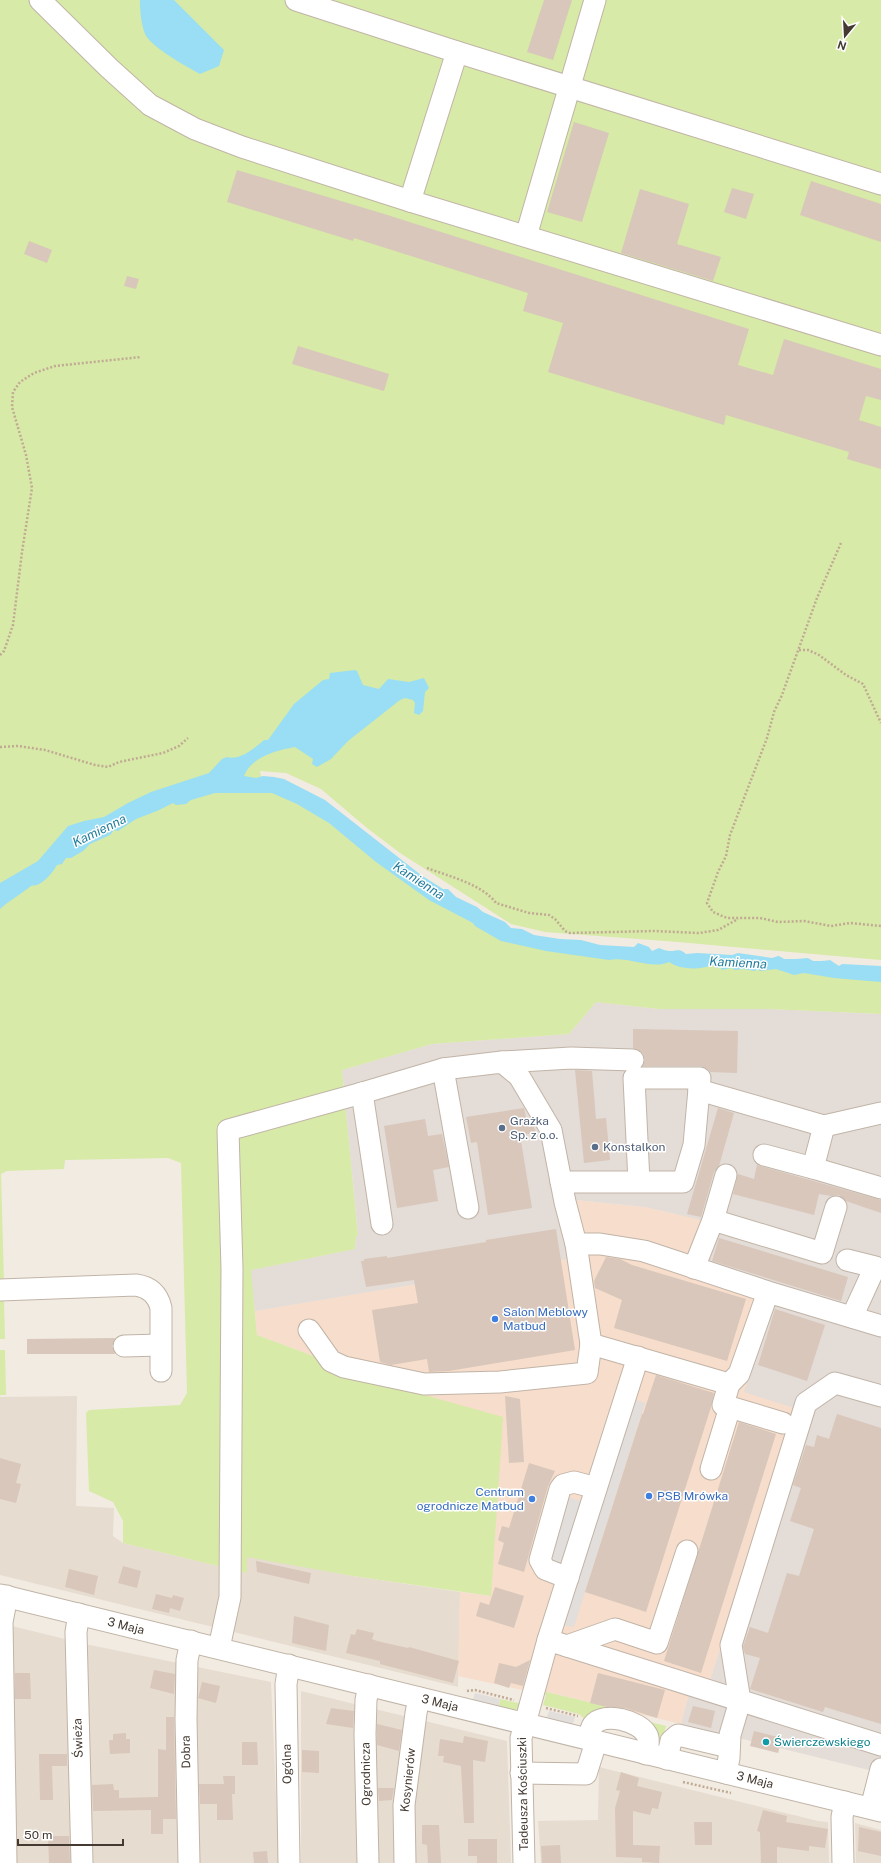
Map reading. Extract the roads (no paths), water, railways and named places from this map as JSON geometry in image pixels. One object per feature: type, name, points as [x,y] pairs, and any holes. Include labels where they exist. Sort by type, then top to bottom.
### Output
[{"type":"street","points":[[40,0],[109,68],[150,105],[195,129],[242,147],[410,201],[881,345]]},
{"type":"street","points":[[296,0],[334,7],[457,52],[881,184]]},
{"type":"street","points":[[526,236],[595,0]]},
{"type":"street","points":[[410,201],[457,52]]},
{"type":"street","points":[[220,1648],[230,1596],[232,1269],[228,1130],[443,1069],[502,1062],[570,1058],[632,1060]]},
{"type":"street","points":[[309,1330],[331,1361],[344,1367],[424,1384],[500,1382],[587,1374],[591,1344],[576,1244],[561,1182],[551,1130],[519,1076],[502,1062]]},
{"type":"street","points":[[443,1069],[468,1208]]},
{"type":"street","points":[[561,1182],[639,1182],[683,1182],[694,1145],[700,1078],[634,1078],[639,1182]]},
{"type":"street","points":[[699,1090],[824,1126],[881,1113]]},
{"type":"street","points":[[362,1093],[382,1224]]},
{"type":"street","points":[[813,1168],[824,1126]]},
{"type":"street","points":[[764,1155],[881,1188]]},
{"type":"street","points":[[694,1268],[713,1220],[726,1175]]},
{"type":"street","points":[[713,1220],[822,1253],[836,1207]]},
{"type":"street","points":[[576,1244],[623,1246],[644,1251],[768,1292],[881,1326]]},
{"type":"street","points":[[848,1260],[878,1262],[852,1317]]},
{"type":"street","points":[[0,1290],[136,1285],[144,1286],[154,1294],[159,1301],[161,1308],[161,1371]]},
{"type":"street","points":[[768,1292],[739,1374],[729,1384],[723,1405],[783,1423]]},
{"type":"street","points":[[591,1344],[638,1356],[729,1384]]},
{"type":"street","points":[[124,1346],[160,1345]]},
{"type":"street","name":"Tadeusza Kościuszki","points":[[524,1863],[521,1738],[525,1724],[557,1643],[568,1578],[638,1356]]},
{"type":"street","points":[[726,1773],[730,1735],[740,1701],[731,1645],[806,1403],[835,1383],[881,1396]]},
{"type":"street","points":[[711,1469],[730,1407]]},
{"type":"street","points":[[568,1578],[545,1569],[540,1560],[560,1489],[568,1482],[574,1482],[596,1488]]},
{"type":"street","points":[[557,1643],[615,1630],[657,1643],[687,1551]]},
{"type":"street","points":[[4,1595],[2,1622],[6,1863]]},
{"type":"street","name":"3 Maja","points":[[4,1595],[876,1810]]},
{"type":"street","name":"Świeża","points":[[79,1614],[76,1632],[82,1863]]},
{"type":"street","name":"Dobra","points":[[189,1863],[186,1719],[187,1660],[191,1641]]},
{"type":"street","points":[[557,1643],[881,1745]]},
{"type":"street","name":"Ogólna","points":[[289,1665],[286,1684],[289,1863]]},
{"type":"street","name":"Ogrodnicza","points":[[368,1863],[365,1734],[366,1700],[369,1685]]},
{"type":"street","name":"Kosynierów","points":[[405,1863],[404,1805],[419,1698]]},
{"type":"street","points":[[522,1773],[586,1774],[592,1741],[592,1728],[597,1722],[607,1719],[622,1720],[635,1724],[646,1734],[648,1741],[646,1754]]},
{"type":"street","points":[[666,1759],[671,1741],[678,1735],[729,1746]]},
{"type":"street","points":[[876,1810],[881,1769]]},
{"type":"street","points":[[843,1863],[842,1817],[845,1802]]},
{"type":"water","points":[[140,0],[174,0],[224,50],[219,66],[200,74],[154,45],[145,34],[141,17]]},
{"type":"water","name":"Kamienna","points":[[357,671],[363,685],[379,689],[388,679],[409,682],[424,678],[429,688],[425,692],[423,711],[419,715],[414,713],[415,703],[413,700],[405,698],[400,700],[348,741],[331,759],[317,767],[312,764],[313,759],[295,747],[273,752],[258,759],[247,769],[244,776],[256,778],[263,776],[284,779],[325,800],[421,875],[443,889],[448,889],[456,897],[505,922],[511,928],[522,929],[534,935],[560,939],[581,940],[600,945],[634,947],[638,943],[649,947],[652,951],[659,948],[669,951],[680,950],[686,954],[697,953],[732,955],[738,953],[772,958],[779,956],[784,959],[807,958],[813,961],[830,960],[839,966],[842,964],[881,966],[881,982],[834,978],[804,973],[794,975],[776,969],[760,971],[757,969],[755,971],[743,969],[735,970],[731,968],[722,970],[720,967],[716,968],[713,965],[702,968],[685,968],[669,962],[662,964],[647,964],[617,959],[609,960],[546,951],[501,941],[475,926],[473,923],[429,900],[376,862],[329,823],[297,804],[272,793],[215,793],[191,800],[186,804],[176,805],[173,803],[136,819],[118,831],[114,830],[110,835],[90,844],[83,851],[71,858],[66,858],[62,864],[57,865],[43,882],[31,886],[0,909],[0,883],[38,861],[68,826],[104,817],[151,792],[209,773],[222,759],[227,757],[237,757],[247,753],[264,740],[268,740],[294,704],[323,680],[329,679],[330,673]]},
{"type":"place","name":"Grażka Sp. z o.o.","points":[[502,1128]]},
{"type":"place","name":"Konstalkon","points":[[595,1147]]},
{"type":"place","name":"Salon Meblowy Matbud","points":[[495,1319]]},
{"type":"place","name":"PSB Mrówka","points":[[649,1496]]},
{"type":"place","name":"Centrum ogrodnicze Matbud","points":[[532,1499]]},
{"type":"place","name":"Świerczewskiego","points":[[766,1742]]}]
